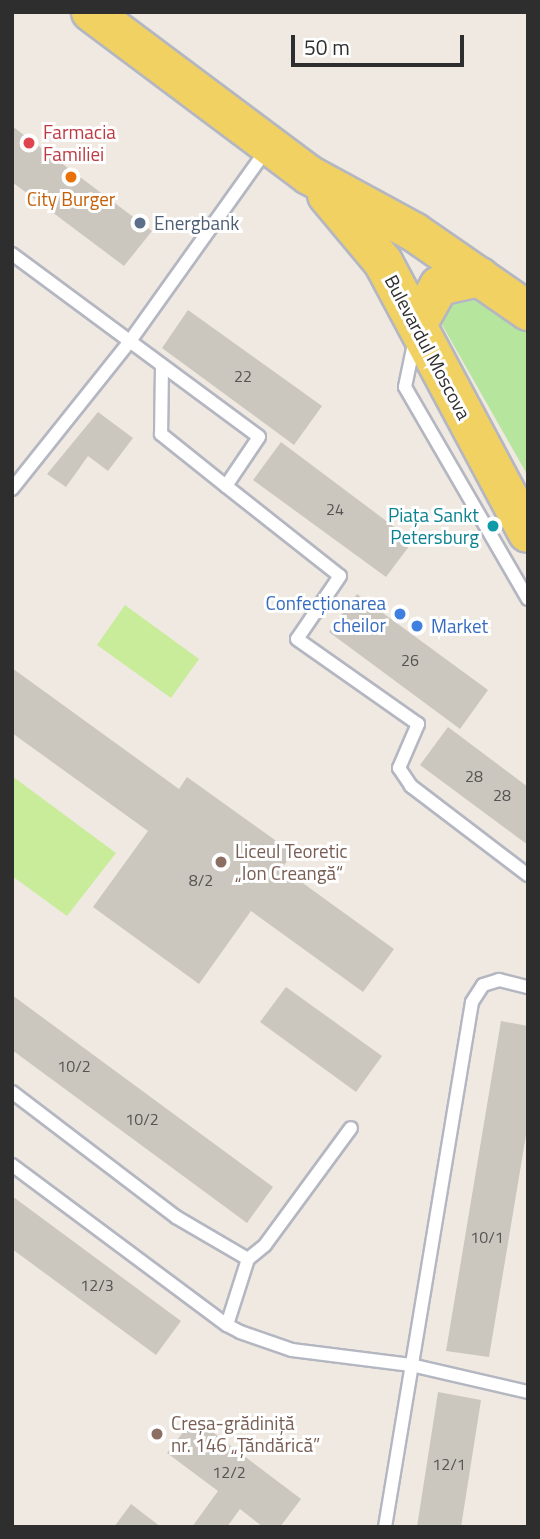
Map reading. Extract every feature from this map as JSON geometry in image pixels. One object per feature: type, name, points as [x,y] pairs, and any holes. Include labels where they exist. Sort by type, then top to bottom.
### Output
[{"type":"main road","name":"Bulevardul Moscova","points":[[91,12],[309,175],[480,276],[528,311]]},
{"type":"main road","name":"Bulevardul Moscova","points":[[309,175],[368,241],[418,325],[528,533]]},
{"type":"main road","points":[[418,325],[439,286],[480,276]]},
{"type":"lane","points":[[12,489],[130,341],[270,146]]},
{"type":"lane","points":[[12,254],[259,436],[226,486]]},
{"type":"lane","points":[[418,325],[405,387],[528,599]]},
{"type":"lane","points":[[162,366],[160,434],[341,576],[297,639],[418,724],[399,768],[411,786],[528,875]]},
{"type":"lane","points":[[385,1527],[472,1002],[483,985],[499,980],[528,987]]},
{"type":"lane","points":[[12,1092],[176,1217],[247,1259]]},
{"type":"lane","points":[[227,1325],[247,1259],[265,1245],[351,1128]]},
{"type":"lane","points":[[12,1165],[227,1325],[282,1348],[411,1365],[528,1392]]},
{"type":"green space","points":[[477,295],[528,332],[528,476],[441,323],[441,306]]},
{"type":"green space","points":[[125,605],[199,659],[171,698],[97,645]]},
{"type":"green space","points":[[12,776],[116,853],[67,916],[12,876]]},
{"type":"building","points":[[12,126],[152,231],[124,266],[12,182]]},
{"type":"building","points":[[188,310],[322,406],[294,445],[162,348]]},
{"type":"building","points":[[98,412],[133,438],[108,471],[88,456],[66,487],[47,474]]},
{"type":"building","points":[[281,442],[413,541],[386,577],[253,480]]},
{"type":"building","points":[[357,594],[488,690],[460,729],[329,632]]},
{"type":"building","points":[[12,668],[179,789],[187,777],[293,853],[282,868],[394,949],[363,992],[251,911],[199,984],[93,907],[148,831],[12,733]]},
{"type":"building","points":[[448,727],[528,787],[528,845],[420,765]]},
{"type":"building","points":[[286,987],[382,1056],[356,1092],[260,1022]]},
{"type":"building","points":[[12,995],[273,1187],[247,1223],[12,1050]]},
{"type":"building","points":[[501,1021],[528,1026],[528,1123],[489,1357],[446,1351]]},
{"type":"building","points":[[12,1196],[181,1321],[156,1355],[12,1249]]},
{"type":"building","points":[[438,1392],[481,1400],[461,1527],[417,1527]]},
{"type":"building","points":[[194,1418],[301,1499],[280,1527],[263,1527],[240,1509],[227,1527],[192,1527],[218,1491],[167,1453]]},
{"type":"building","points":[[131,1504],[161,1527],[114,1527]]},
{"type":"place","name":"Farmacia Familiei","points":[[29,143]]},
{"type":"place","name":"City Burger","points":[[71,177]]},
{"type":"place","name":"Energbank","points":[[140,223]]},
{"type":"place","name":"Piața Sankt Petersburg","points":[[493,526]]},
{"type":"place","name":"Confecționarea cheilor","points":[[400,614]]},
{"type":"place","name":"Market","points":[[417,626]]},
{"type":"place","name":"Liceul Teoretic „Ion Creangă“","points":[[221,862]]},
{"type":"place","name":"Creșa-grădiniță nr. 146 „Țăndărică”","points":[[157,1434]]}]
